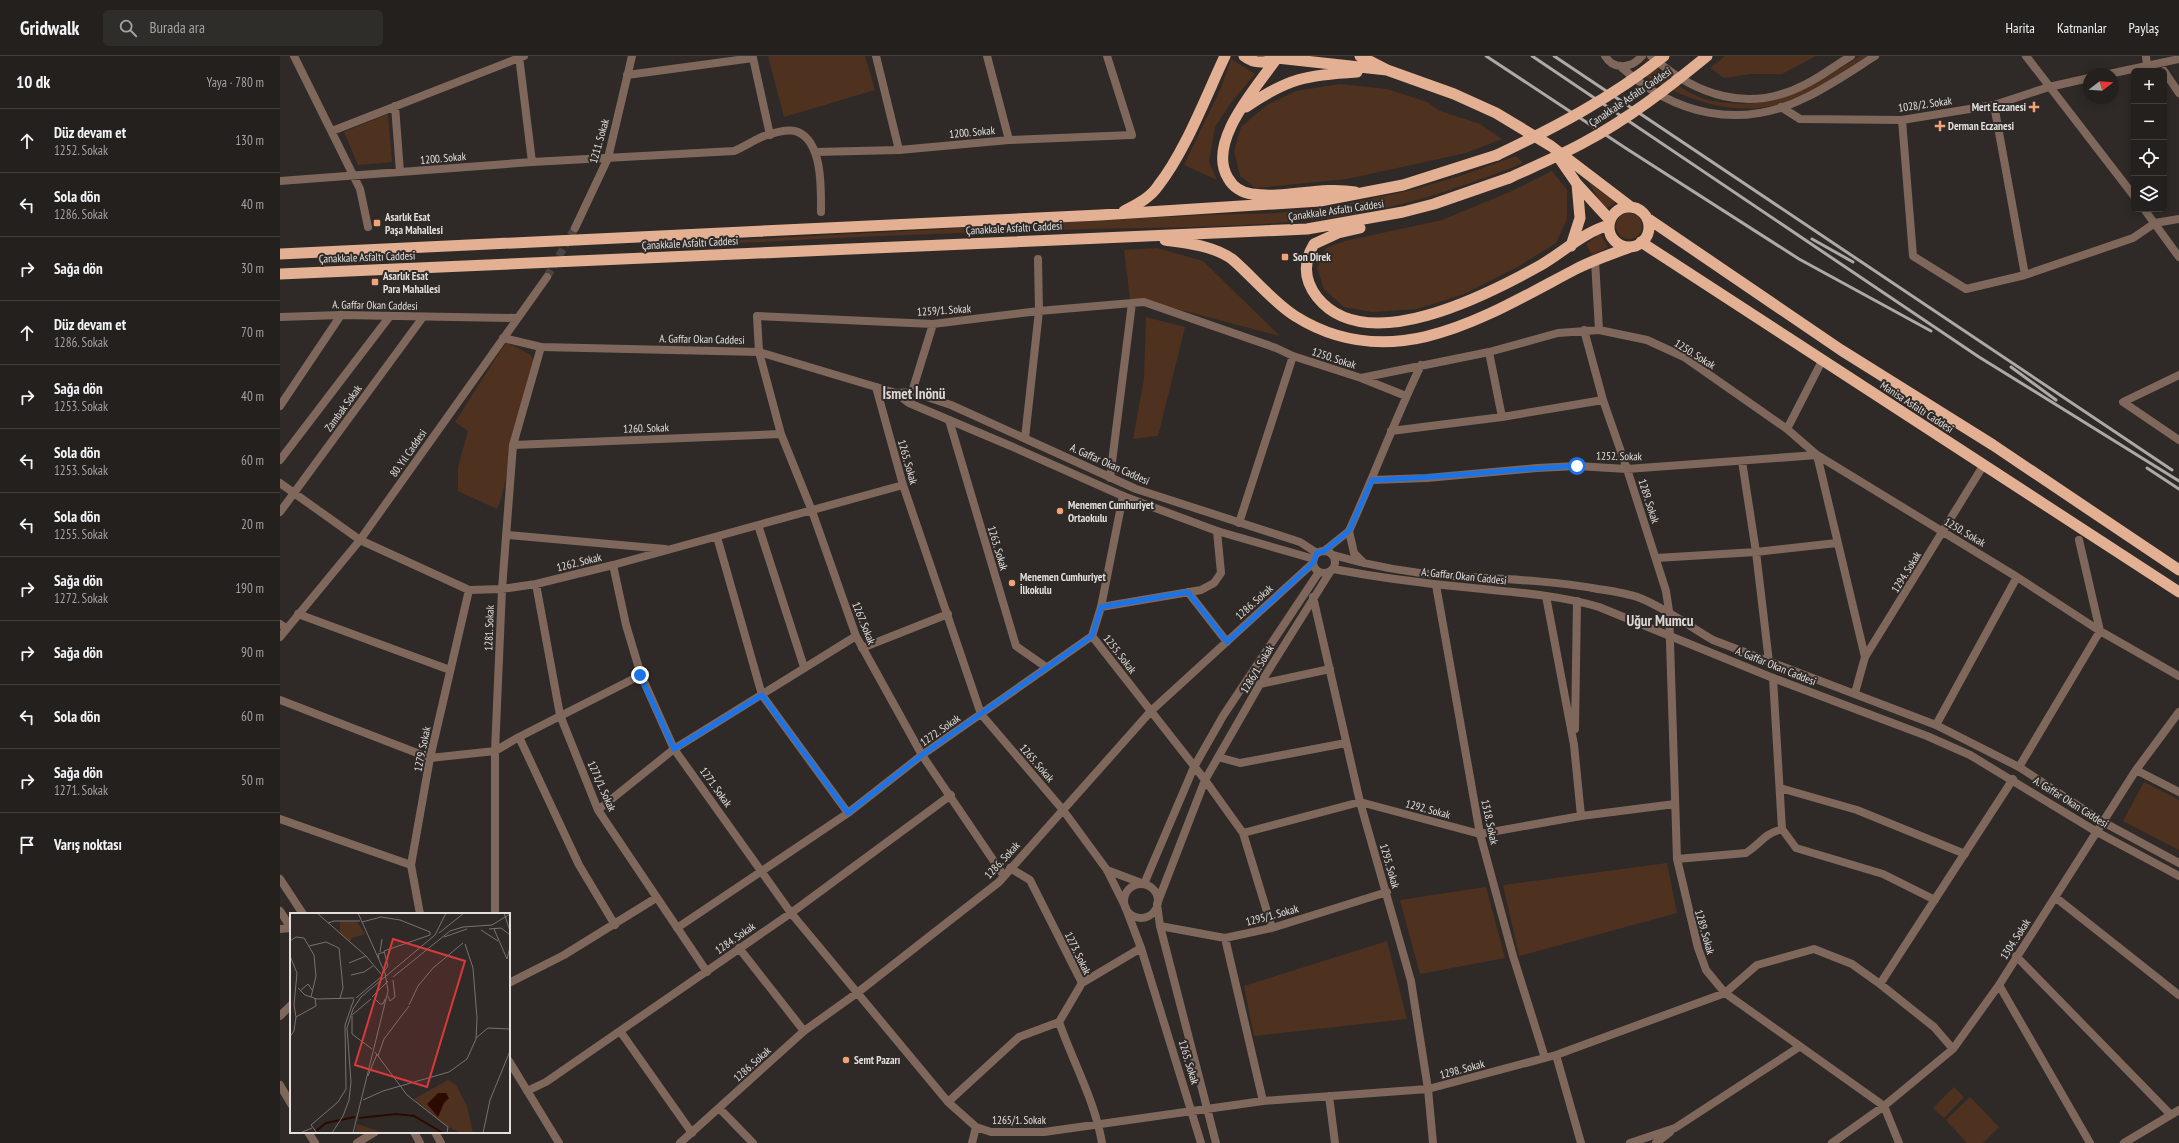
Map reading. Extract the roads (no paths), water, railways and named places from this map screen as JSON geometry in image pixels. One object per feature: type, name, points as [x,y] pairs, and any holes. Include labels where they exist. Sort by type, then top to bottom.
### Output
[{"type":"highway","points":[[1121,213],[1146,198],[1158,187],[1192,128],[1225,56]]},
{"type":"highway","points":[[1244,56],[1254,61],[1262,62],[1278,57],[1387,70]]},
{"type":"highway","points":[[1141,236],[1201,245],[1222,252],[1232,259],[1295,316],[1340,337],[1370,342],[1406,341],[1451,329],[1514,303],[1578,268],[1641,242],[1648,232],[1647,218],[1638,209],[1631,207],[1551,146],[1476,103],[1387,70],[1360,56]]},
{"type":"highway","name":"Çanakkale Asfaltı Caddesi","points":[[280,254],[1121,213],[1304,202],[1364,193],[1403,185],[1497,155],[1551,129],[1609,96],[1664,56]]},
{"type":"highway","name":"Çanakkale Asfaltı Caddesi","points":[[280,274],[1307,229],[1402,212],[1509,178],[1574,148],[1608,128],[1668,88],[1707,56]]},
{"type":"highway","points":[[1278,57],[1228,132],[1223,154],[1224,172],[1235,187],[1252,194],[1271,195],[1336,188],[1364,193]]},
{"type":"highway","points":[[1241,111],[1279,87],[1294,80],[1316,74],[1387,70]]},
{"type":"highway","points":[[1551,146],[1577,184],[1609,222],[1613,239],[1617,243],[1630,247]]},
{"type":"highway","points":[[1571,246],[1580,218],[1577,184]]},
{"type":"highway","points":[[1481,188],[1453,204],[1401,220],[1345,231],[1323,238],[1314,244],[1306,260],[1306,269],[1312,290],[1326,306],[1343,317],[1354,320],[1382,322],[1417,318],[1464,303],[1502,286],[1609,222],[1618,210],[1631,207]]},
{"type":"highway","name":"Manisa Asfaltı Caddesi","points":[[1647,218],[1840,350],[1993,445],[2179,570]]},
{"type":"highway","name":"Manisa Asfaltı Caddesi","points":[[1641,242],[1983,466],[2179,592]]},
{"type":"street","points":[[294,56],[360,189],[368,227]]},
{"type":"street","points":[[332,131],[521,56],[532,162]]},
{"type":"street","name":"1211. Sokak","points":[[575,228],[608,158],[632,56]]},
{"type":"street","points":[[876,56],[899,150]]},
{"type":"street","points":[[987,56],[1009,140]]},
{"type":"street","name":"1200. Sokak","points":[[280,181],[532,162],[734,151],[770,135],[786,131],[798,132],[808,141],[815,152],[899,150],[1009,140],[1132,135],[1107,56]]},
{"type":"street","points":[[1605,56],[1612,64],[1620,66],[1632,65],[1642,56]]},
{"type":"street","points":[[1651,56],[1663,66],[1701,90],[1728,98],[1746,98],[1778,94],[1805,84],[1851,56]]},
{"type":"street","points":[[1620,66],[1639,84],[1688,108],[1705,113],[1740,116],[1781,107],[1807,97],[1875,56]]},
{"type":"street","points":[[2026,56],[2131,192]]},
{"type":"street","points":[[2146,56],[2146,66]]},
{"type":"street","points":[[627,75],[753,58],[770,135]]},
{"type":"street","points":[[2119,72],[2179,59]]},
{"type":"street","points":[[2158,63],[2162,68]]},
{"type":"street","points":[[2167,75],[2179,93]]},
{"type":"street","name":"1028/2. Sokak","points":[[1781,107],[1800,119],[1902,120],[1994,105],[2049,87],[2083,79]]},
{"type":"street","points":[[1994,105],[2024,275]]},
{"type":"street","points":[[395,106],[400,172]]},
{"type":"street","points":[[1902,120],[1913,256],[1966,289],[2024,275],[2133,238],[2155,223],[2179,220]]},
{"type":"street","points":[[815,152],[821,175],[821,212]]},
{"type":"street","points":[[2146,212],[2179,257]]},
{"type":"street","points":[[1025,438],[1038,310],[1038,259]]},
{"type":"street","points":[[1595,261],[1599,330]]},
{"type":"street","name":"80. Yıl Caddesi","points":[[280,637],[283,626],[298,614],[360,540],[547,277]]},
{"type":"street","name":"1250. Sokak","points":[[1132,303],[1144,302],[1276,348],[1293,356],[1361,378],[1489,352],[1558,333],[1599,330],[1646,340],[1684,358],[1786,430],[1817,455],[2017,576],[2100,631],[2179,676]]},
{"type":"street","points":[[1110,478],[1132,303]]},
{"type":"street","name":"1259/1. Sokak","points":[[757,316],[933,324],[1038,310],[1132,303]]},
{"type":"street","points":[[280,406],[341,315]]},
{"type":"street","name":"A. Gaffar Okan Caddesi","points":[[280,317],[341,315],[517,318]]},
{"type":"street","points":[[280,460],[390,316]]},
{"type":"street","name":"1267. Sokak","points":[[757,316],[759,352],[781,434],[812,511],[856,636],[922,755],[951,795],[1004,876]]},
{"type":"street","name":"Zambak Sokak","points":[[280,512],[423,317]]},
{"type":"street","points":[[912,392],[933,324]]},
{"type":"street","name":"1289. Sokak","points":[[1584,330],[1603,400],[1666,591],[1670,635],[1677,859],[1698,948],[1706,970],[1724,993],[1884,1106]]},
{"type":"street","name":"A. Gaffar Okan Caddesi","points":[[503,338],[541,347],[759,352],[876,387],[896,392],[912,392],[951,406],[1025,438],[1136,489],[1300,542],[1317,557]]},
{"type":"street","name":"1281. Sokak","points":[[495,913],[495,750],[502,589],[513,445],[541,347]]},
{"type":"street","points":[[1489,352],[1502,417]]},
{"type":"street","points":[[1239,523],[1293,356]]},
{"type":"street","points":[[1786,430],[1822,361]]},
{"type":"street","points":[[1365,564],[1354,553],[1349,531],[1372,480],[1406,396],[1421,365]]},
{"type":"street","points":[[2179,375],[2123,402],[2179,440]]},
{"type":"street","points":[[1361,378],[1406,396]]},
{"type":"street","name":"1265. Sokak","points":[[876,387],[903,485],[981,714],[1063,810],[1107,870],[1125,906],[1141,948],[1193,1112],[1201,1143]]},
{"type":"street","name":"A. Gaffar Okan Caddesi","points":[[896,392],[909,403],[1014,447],[1123,496],[1217,530],[1317,557],[1334,555],[1365,564],[1448,576],[1546,581],[1586,587],[1639,598],[1668,611],[1685,624],[1714,640],[1936,725],[2019,767],[2104,822],[2179,862]]},
{"type":"street","points":[[1391,431],[1502,417],[1603,400]]},
{"type":"street","name":"1263. Sokak","points":[[949,420],[1016,646],[1046,667]]},
{"type":"street","name":"1260. Sokak","points":[[513,445],[781,434]]},
{"type":"street","points":[[1817,455],[1865,657]]},
{"type":"street","name":"1252. Sokak","points":[[1372,480],[1427,478],[1577,466],[1627,469],[1817,455]]},
{"type":"street","points":[[1742,461],[1756,552],[1769,662]]},
{"type":"street","name":"1294. Sokak","points":[[1855,693],[1865,657],[1944,532],[1983,466]]},
{"type":"street","name":"1262. Sokak","points":[[280,483],[293,494],[360,540],[468,590],[502,589],[536,584],[670,550],[903,485]]},
{"type":"street","name":"1255. Sokak","points":[[1123,496],[1101,607],[1092,636],[1205,780]]},
{"type":"street","points":[[758,525],[804,667]]},
{"type":"street","points":[[1101,607],[1209,587],[1221,573],[1217,530]]},
{"type":"street","name":"1286. Sokak","points":[[680,1143],[804,1031],[857,993],[999,882],[1151,711],[1317,557],[1349,531]]},
{"type":"street","points":[[507,535],[670,550]]},
{"type":"street","points":[[717,536],[762,695],[848,813]]},
{"type":"street","points":[[2019,767],[2100,631],[2079,540]]},
{"type":"street","points":[[1656,558],[1756,552],[1837,543]]},
{"type":"street","points":[[1331,571],[1336,563],[1334,555]]},
{"type":"street","points":[[1317,557],[1319,572]]},
{"type":"street","name":"1271. Sokak","points":[[614,565],[626,625],[640,675],[674,749],[762,869],[791,913],[857,993]]},
{"type":"street","name":"A. Gaffar Okan Caddesi","points":[[1319,572],[1331,571],[1436,585],[1546,596],[1577,601],[1670,635],[1773,678],[1927,736],[1970,755],[2013,779],[2097,832],[2179,876]]},
{"type":"street","name":"1286/1. Sokak","points":[[1205,780],[1260,684],[1313,597],[1331,571]]},
{"type":"street","name":"1286/1. Sokak","points":[[1194,767],[1223,716],[1319,572]]},
{"type":"street","points":[[1936,725],[2017,576]]},
{"type":"street","name":"1271/1. Sokak","points":[[536,584],[560,715],[598,810],[707,972]]},
{"type":"street","name":"1318. Sokak","points":[[1436,585],[1480,834],[1513,956],[1545,1058]]},
{"type":"street","name":"1279. Sokak","points":[[420,913],[411,865],[430,758],[468,590]]},
{"type":"street","points":[[1188,592],[1227,642]]},
{"type":"street","points":[[1546,596],[1574,746],[1581,816]]},
{"type":"street","name":"1295. Sokak","points":[[1313,597],[1360,802],[1387,892],[1411,981],[1428,1089],[1433,1143]]},
{"type":"street","points":[[1574,746],[1577,601]]},
{"type":"street","points":[[298,614],[450,670]]},
{"type":"street","points":[[862,648],[948,614]]},
{"type":"street","points":[[598,810],[674,749],[856,636]]},
{"type":"street","name":"1272. Sokak","points":[[677,928],[762,869],[848,813],[922,755],[1092,636]]},
{"type":"street","points":[[1260,684],[1330,669]]},
{"type":"street","points":[[280,700],[430,758],[495,750],[560,715],[640,675]]},
{"type":"street","points":[[1773,678],[1782,829],[1796,848],[1882,874],[1935,900]]},
{"type":"street","name":"1304. Sokak","points":[[1832,1143],[1884,1106],[1953,1049],[1999,985],[2016,956],[2104,822],[2136,770],[2179,712]]},
{"type":"street","points":[[519,737],[579,865],[615,925]]},
{"type":"street","points":[[1218,757],[1240,763],[1346,743]]},
{"type":"street","points":[[1144,884],[1194,767]]},
{"type":"street","points":[[2136,770],[2179,792]]},
{"type":"street","points":[[1880,984],[2013,779]]},
{"type":"street","points":[[1205,780],[1243,833],[1272,928]]},
{"type":"street","name":"1265. Sokak","points":[[1205,780],[1157,904],[1160,926],[1216,1143]]},
{"type":"street","points":[[1780,788],[1857,810],[1965,854]]},
{"type":"street","name":"1284. Sokak","points":[[527,1091],[546,1082],[707,972],[739,948],[791,913],[951,795]]},
{"type":"street","name":"1292. Sokak","points":[[1243,833],[1360,802],[1480,834],[1581,816],[1675,804]]},
{"type":"street","points":[[280,819],[411,865]]},
{"type":"street","points":[[1677,859],[1746,852],[1755,846],[1768,833],[1782,829]]},
{"type":"street","name":"1273. Sokak","points":[[1010,868],[1030,880],[1082,982],[1059,1022]]},
{"type":"street","points":[[1107,870],[1144,884],[1153,890],[1158,899],[1157,904],[1152,914],[1143,918],[1132,915],[1125,906],[1125,895],[1128,890],[1138,884],[1144,884]]},
{"type":"street","points":[[280,878],[302,913]]},
{"type":"street","name":"1295/1. Sokak","points":[[1160,926],[1225,938],[1272,928],[1387,892]]},
{"type":"street","points":[[2055,897],[2179,995]]},
{"type":"street","points":[[510,982],[564,955],[615,925],[656,898]]},
{"type":"street","points":[[280,911],[290,926]]},
{"type":"street","points":[[280,929],[290,928]]},
{"type":"street","points":[[1225,938],[1263,1101]]},
{"type":"street","points":[[739,948],[804,1031]]},
{"type":"street","points":[[1082,982],[1141,948]]},
{"type":"street","points":[[1724,993],[1757,965],[1814,949],[1852,964],[1880,984],[1934,1026],[1953,1049]]},
{"type":"street","points":[[2016,956],[2171,1116]]},
{"type":"street","points":[[1999,985],[2090,1143]]},
{"type":"street","name":"1265/1. Sokak","points":[[857,993],[948,1102],[976,1127],[991,1132],[1044,1132],[1099,1123],[1193,1112]]},
{"type":"street","name":"1298. Sokak","points":[[1193,1112],[1263,1101],[1428,1089],[1556,1055],[1724,993]]},
{"type":"street","points":[[280,1005],[290,1006]]},
{"type":"street","points":[[280,1016],[290,1006]]},
{"type":"street","points":[[948,1102],[1019,1037],[1059,1022],[1070,1054],[1099,1123],[1102,1143]]},
{"type":"street","points":[[620,1031],[692,1133]]},
{"type":"street","points":[[1656,1143],[1676,1128],[1799,1047]]},
{"type":"street","points":[[1556,1055],[1581,1143]]},
{"type":"street","points":[[510,1062],[559,1143]]},
{"type":"street","points":[[280,1086],[290,1102]]},
{"type":"street","points":[[1330,1096],[1335,1143]]},
{"type":"street","points":[[1884,1106],[1899,1143]]},
{"type":"street","points":[[719,1108],[753,1143]]},
{"type":"street","points":[[2124,1143],[2179,1110]]},
{"type":"street","points":[[972,1143],[976,1127]]},
{"type":"street","points":[[1630,1143],[1676,1128]]},
{"type":"street","points":[[309,1133],[315,1143]]},
{"type":"street","points":[[357,1143],[373,1133]]},
{"type":"street","points":[[415,1133],[420,1143]]},
{"type":"street","points":[[436,1133],[441,1143]]},
{"type":"tunnel","points":[[547,277],[575,228]]},
{"type":"railway","points":[[1486,56],[1627,149],[1799,259],[1931,331]]},
{"type":"railway","points":[[1532,56],[1979,357],[2179,481]]},
{"type":"railway","points":[[1554,56],[2172,470]]},
{"type":"railway","points":[[1812,239],[1853,262]]},
{"type":"railway","points":[[2011,367],[2056,400]]},
{"type":"railway","points":[[2147,468],[2179,489]]},
{"type":"place","name":"Mert Eczanesi","points":[[2034,107]]},
{"type":"place","name":"Derman Eczanesi","points":[[1940,126]]},
{"type":"place","name":"Asarlık Esat Paşa Mahallesi","points":[[377,223]]},
{"type":"place","name":"Son Direk","points":[[1285,257]]},
{"type":"place","name":"Asarlık Esat Para Mahallesi","points":[[375,282]]},
{"type":"place","name":"Menemen Cumhuriyet Ortaokulu","points":[[1060,511]]},
{"type":"place","name":"Menemen Cumhuriyet İlkokulu","points":[[1012,583]]},
{"type":"place","name":"Semt Pazarı","points":[[846,1060]]},
{"type":"district","name":"İsmet İnönü","points":[[914,393]]},
{"type":"district","name":"Uğur Mumcu","points":[[1660,620]]}]
